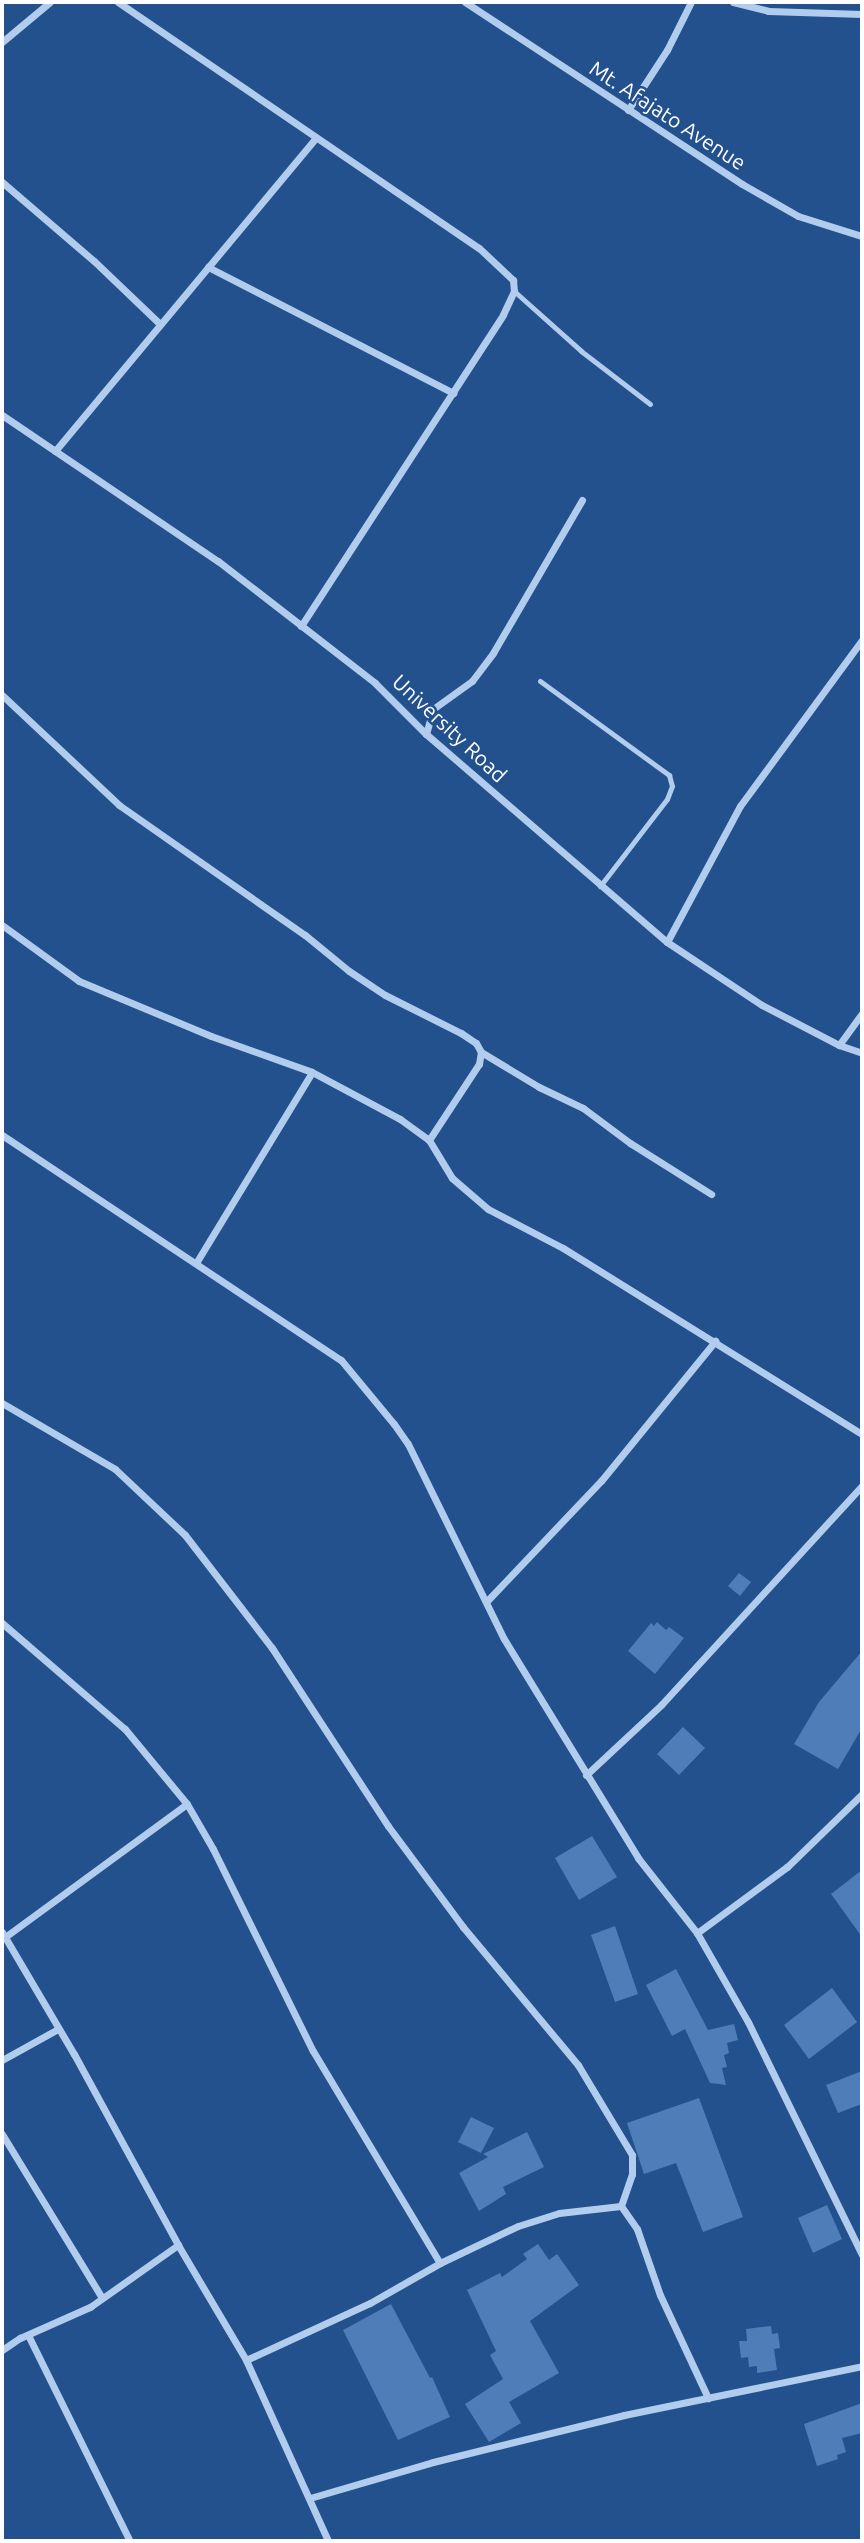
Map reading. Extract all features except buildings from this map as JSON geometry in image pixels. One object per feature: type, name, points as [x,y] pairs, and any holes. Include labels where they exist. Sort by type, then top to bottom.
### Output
[{"type":"street","points":[[2,42],[50,2]]},
{"type":"street","points":[[118,2],[315,139],[479,248],[513,280],[514,291],[503,315],[301,626]]},
{"type":"street","name":"Mt. Afajato Avenue","points":[[466,2],[628,110],[798,216],[862,236]]},
{"type":"street","points":[[628,110],[667,50],[691,2]]},
{"type":"street","points":[[733,2],[768,11],[862,14]]},
{"type":"street","points":[[55,451],[315,139]]},
{"type":"street","points":[[2,182],[94,261],[160,324]]},
{"type":"street","points":[[208,267],[453,393]]},
{"type":"street","name":"University Road","points":[[2,415],[218,561],[375,683],[426,734],[667,943],[762,1005],[839,1045],[862,1053]]},
{"type":"street","points":[[426,734],[433,709],[472,681],[493,653],[582,500]]},
{"type":"street","points":[[667,943],[740,806],[862,640]]},
{"type":"street","points":[[2,695],[119,805],[305,935],[349,971],[385,995],[461,1032],[476,1043],[481,1052],[539,1087],[600,1118],[630,1143],[711,1194]]},
{"type":"street","points":[[2,925],[79,981],[211,1036],[312,1072],[400,1119],[429,1140],[452,1178],[488,1209],[563,1248],[862,1434]]},
{"type":"street","points":[[839,1045],[862,1013]]},
{"type":"street","points":[[429,1140],[479,1063],[481,1052]]},
{"type":"street","points":[[196,1263],[312,1072]]},
{"type":"street","points":[[2,1135],[341,1360],[408,1444],[504,1639],[638,1858],[697,1933],[748,2022],[862,2255]]},
{"type":"street","points":[[486,1602],[601,1481],[715,1341]]},
{"type":"street","points":[[2,1403],[115,1469],[186,1535],[272,1648],[388,1826],[454,1916],[578,2065],[632,2155],[632,2174],[621,2206]]},
{"type":"street","points":[[586,1775],[661,1705],[741,1615],[860,1496],[862,1486]]},
{"type":"street","points":[[2,1623],[125,1729],[187,1804],[213,1849],[313,2052],[440,2263]]},
{"type":"street","points":[[697,1933],[787,1867],[862,1794]]},
{"type":"street","points":[[187,1804],[4,1934],[178,2245],[246,2360],[328,2541]]},
{"type":"street","points":[[2,2060],[58,2029]]},
{"type":"street","points":[[2,2134],[102,2298]]},
{"type":"street","points":[[246,2360],[370,2302],[440,2263],[518,2227],[559,2213],[621,2206]]},
{"type":"street","points":[[621,2206],[637,2229],[660,2295],[708,2398]]},
{"type":"street","points":[[2,2350],[102,2298],[178,2245]]},
{"type":"street","points":[[28,2335],[130,2541]]},
{"type":"street","points":[[310,2498],[433,2462],[624,2415],[862,2366]]},
{"type":"lane","points":[[514,291],[581,351],[650,404]]},
{"type":"lane","points":[[540,681],[669,775],[672,786],[667,799],[600,886]]}]
